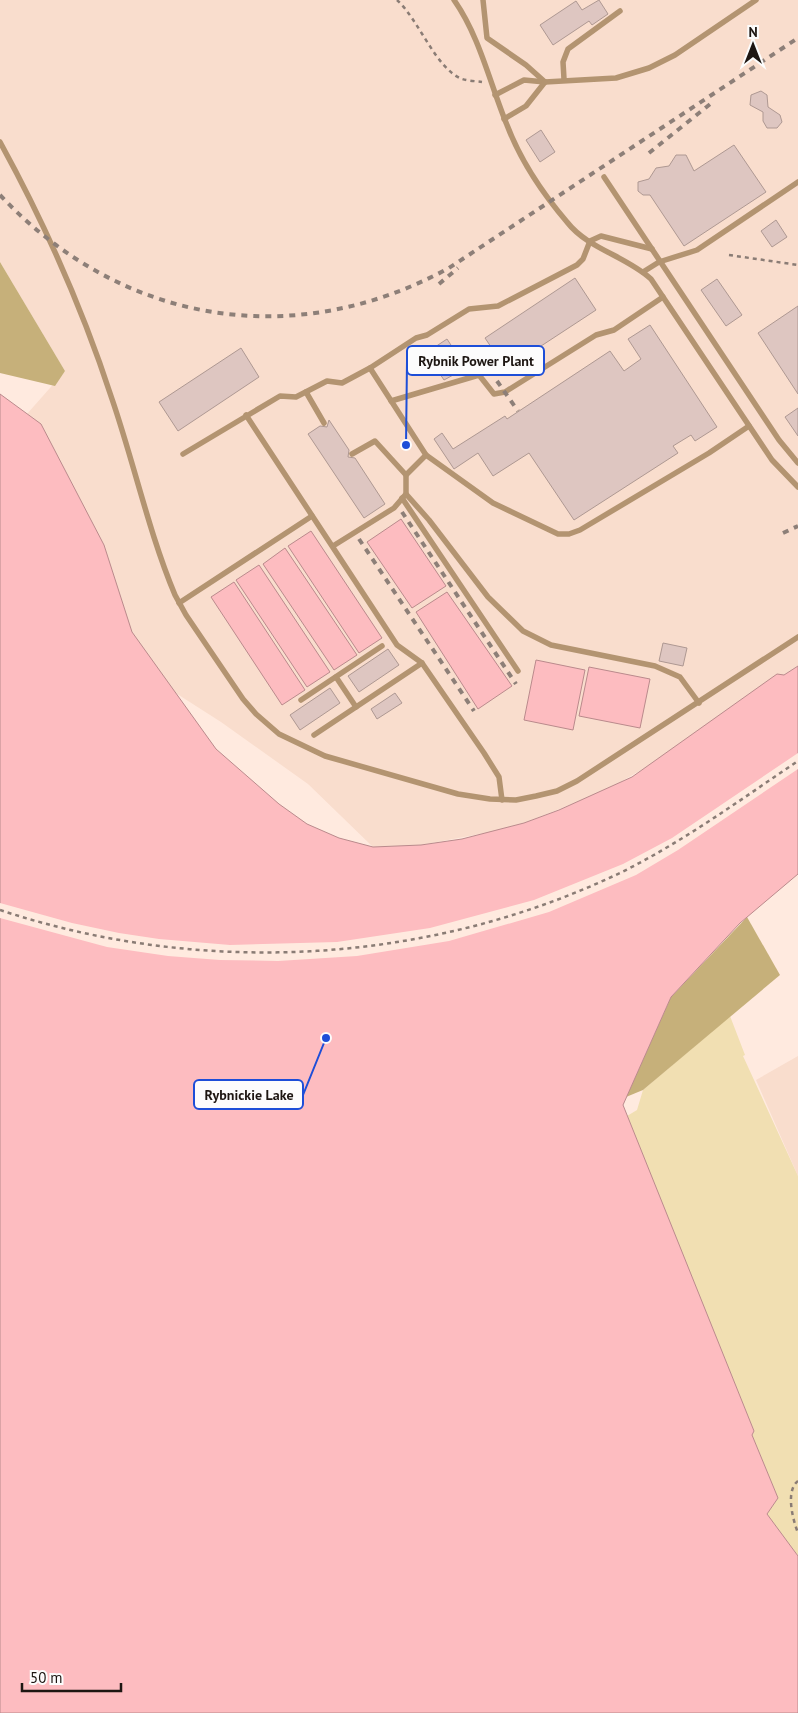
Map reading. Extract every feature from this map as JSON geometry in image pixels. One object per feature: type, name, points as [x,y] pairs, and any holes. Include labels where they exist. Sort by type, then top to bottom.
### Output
[{"type":"lane","points":[[454,0],[465,16],[476,41],[495,96],[518,150],[558,210],[571,227],[590,241],[643,272],[663,297],[779,469],[798,487]]},
{"type":"lane","points":[[483,0],[487,38],[526,65],[545,82]]},
{"type":"lane","points":[[495,96],[524,80],[545,82],[564,79],[616,78],[649,68],[675,55],[756,0]]},
{"type":"lane","points":[[564,79],[562,62],[568,49],[620,11]]},
{"type":"lane","points":[[476,41],[487,38]]},
{"type":"lane","points":[[504,119],[526,106],[545,82]]},
{"type":"lane","points":[[0,142],[45,230],[84,321],[112,399],[163,564],[179,603],[243,700],[279,734],[308,749],[356,765],[458,794],[502,800],[536,796],[568,786],[595,771],[798,638]]},
{"type":"lane","points":[[604,177],[779,440],[798,463]]},
{"type":"lane","points":[[643,272],[659,262],[697,250],[798,182]]},
{"type":"lane","points":[[183,454],[280,396],[296,397],[327,381],[342,383],[370,368],[416,338],[427,335],[469,309],[498,306],[577,265],[583,259],[590,241],[601,236],[652,250]]},
{"type":"lane","points":[[391,401],[479,376],[494,394],[505,392],[596,335],[614,330],[663,297]]},
{"type":"lane","points":[[370,368],[426,455],[493,503],[558,534],[569,534],[701,457],[749,426]]},
{"type":"lane","points":[[306,392],[324,423]]},
{"type":"lane","points":[[246,415],[397,645],[422,663],[495,769],[501,785],[502,800]]},
{"type":"lane","points":[[352,454],[375,441],[406,475]]},
{"type":"lane","points":[[333,546],[394,508],[404,496],[406,475],[426,455]]},
{"type":"lane","points":[[404,496],[518,671]]},
{"type":"lane","points":[[404,496],[429,520],[488,597],[524,631],[551,646],[661,668],[680,677],[700,703]]},
{"type":"lane","points":[[179,603],[312,516]]},
{"type":"lane","points":[[301,700],[382,646]]},
{"type":"lane","points":[[314,735],[422,663]]},
{"type":"lane","points":[[336,676],[356,707]]},
{"type":"path","points":[[397,0],[408,10],[427,42],[453,74],[463,79],[491,84]]},
{"type":"path","points":[[729,255],[798,265]]},
{"type":"path","points":[[0,910],[46,924],[109,938],[202,951],[297,952],[345,949],[415,939],[484,923],[532,908],[621,872],[682,839],[798,761]]},
{"type":"path","points":[[798,1481],[792,1491],[792,1511],[798,1533]]},
{"type":"shaded area","points":[[0,0],[798,0],[798,666],[784,675],[777,675],[660,759],[605,791],[524,823],[496,831],[421,845],[373,847],[308,784],[221,722],[124,660],[19,423],[65,371],[0,262]]},
{"type":"shaded area","points":[[0,262],[65,371],[55,386],[0,373]]},
{"type":"shaded area","points":[[0,394],[41,424],[104,545],[132,632],[216,749],[279,804],[307,824],[339,838],[373,847],[421,845],[462,839],[524,823],[559,810],[632,777],[777,674],[784,675],[798,666],[798,874],[740,923],[671,997],[623,1105],[754,1431],[752,1435],[778,1498],[767,1514],[798,1556],[798,1713],[0,1713]]},
{"type":"shaded area","points":[[401,519],[446,586],[412,608],[367,542]]},
{"type":"shaded area","points":[[311,531],[382,638],[359,653],[288,546]]},
{"type":"shaded area","points":[[285,548],[357,655],[334,670],[263,564]]},
{"type":"shaded area","points":[[259,565],[330,672],[307,687],[236,580]]},
{"type":"shaded area","points":[[234,582],[305,690],[282,705],[211,597]]},
{"type":"shaded area","points":[[447,592],[512,686],[478,709],[416,612]]},
{"type":"shaded area","points":[[536,660],[585,670],[573,730],[524,720]]},
{"type":"shaded area","points":[[589,667],[650,679],[640,728],[579,716]]},
{"type":"shaded area","points":[[747,917],[780,975],[643,1090],[626,1097],[671,997]]},
{"type":"shaded area","points":[[730,1016],[745,1055],[743,1056],[798,1176],[798,1556],[767,1514],[778,1498],[752,1435],[754,1431],[627,1116],[637,1110],[643,1090]]},
{"type":"shaded area","points":[[798,1056],[798,1176],[756,1080]]},
{"type":"pier","points":[[798,753],[798,769],[678,850],[636,875],[549,912],[449,941],[357,956],[278,961],[220,960],[168,956],[107,947],[0,918],[0,903],[72,923],[119,933],[159,939],[230,945],[337,942],[430,928],[534,900],[623,864],[672,838]]},
{"type":"building","points":[[599,0],[608,14],[592,25],[589,21],[553,45],[540,25],[576,1],[582,10]]},
{"type":"building","points":[[761,91],[767,95],[768,107],[780,115],[782,122],[777,128],[767,128],[763,121],[763,112],[750,105],[751,95]]},
{"type":"building","points":[[541,130],[555,152],[540,162],[526,140]]},
{"type":"building","points":[[734,145],[766,192],[684,246],[650,195],[643,195],[638,191],[638,182],[649,179],[656,168],[669,166],[676,155],[686,155],[694,171]]},
{"type":"building","points":[[776,220],[787,237],[772,247],[761,231]]},
{"type":"building","points":[[575,278],[596,310],[506,369],[485,338]]},
{"type":"building","points":[[717,279],[742,315],[726,326],[701,290]]},
{"type":"building","points":[[798,306],[798,394],[758,333]]},
{"type":"building","points":[[650,325],[717,427],[695,441],[691,435],[673,446],[678,453],[574,520],[529,453],[493,476],[478,453],[454,469],[434,439],[442,433],[453,449],[505,416],[507,419],[610,351],[624,371],[641,359],[628,339]]},
{"type":"building","points":[[447,339],[466,368],[444,380],[426,353]]},
{"type":"building","points":[[241,348],[259,377],[178,431],[159,402]]},
{"type":"building","points":[[798,408],[798,436],[785,417]]},
{"type":"building","points":[[329,420],[349,450],[348,457],[355,458],[385,504],[364,518],[308,434],[320,426],[327,427]]},
{"type":"building","points":[[663,643],[687,648],[683,666],[659,661]]},
{"type":"building","points":[[388,649],[399,665],[359,692],[348,676]]},
{"type":"building","points":[[330,688],[340,703],[300,730],[290,715]]},
{"type":"building","points":[[395,693],[402,703],[377,719],[371,709]]},
{"type":"railway","points":[[0,195],[48,239],[99,273],[154,297],[211,312],[270,316],[330,311],[390,295],[449,268],[798,38]]},
{"type":"railway","points":[[649,153],[714,101]]},
{"type":"railway","points":[[439,284],[458,268]]},
{"type":"railway","points":[[497,381],[518,411]]},
{"type":"railway","points":[[402,512],[516,684]]},
{"type":"railway","points":[[783,533],[798,526]]},
{"type":"railway","points":[[359,539],[474,711]]},
{"type":"place","name":"Rybnik Power Plant","points":[[406,445]]},
{"type":"place","name":"Rybnickie Lake","points":[[326,1038]]}]
